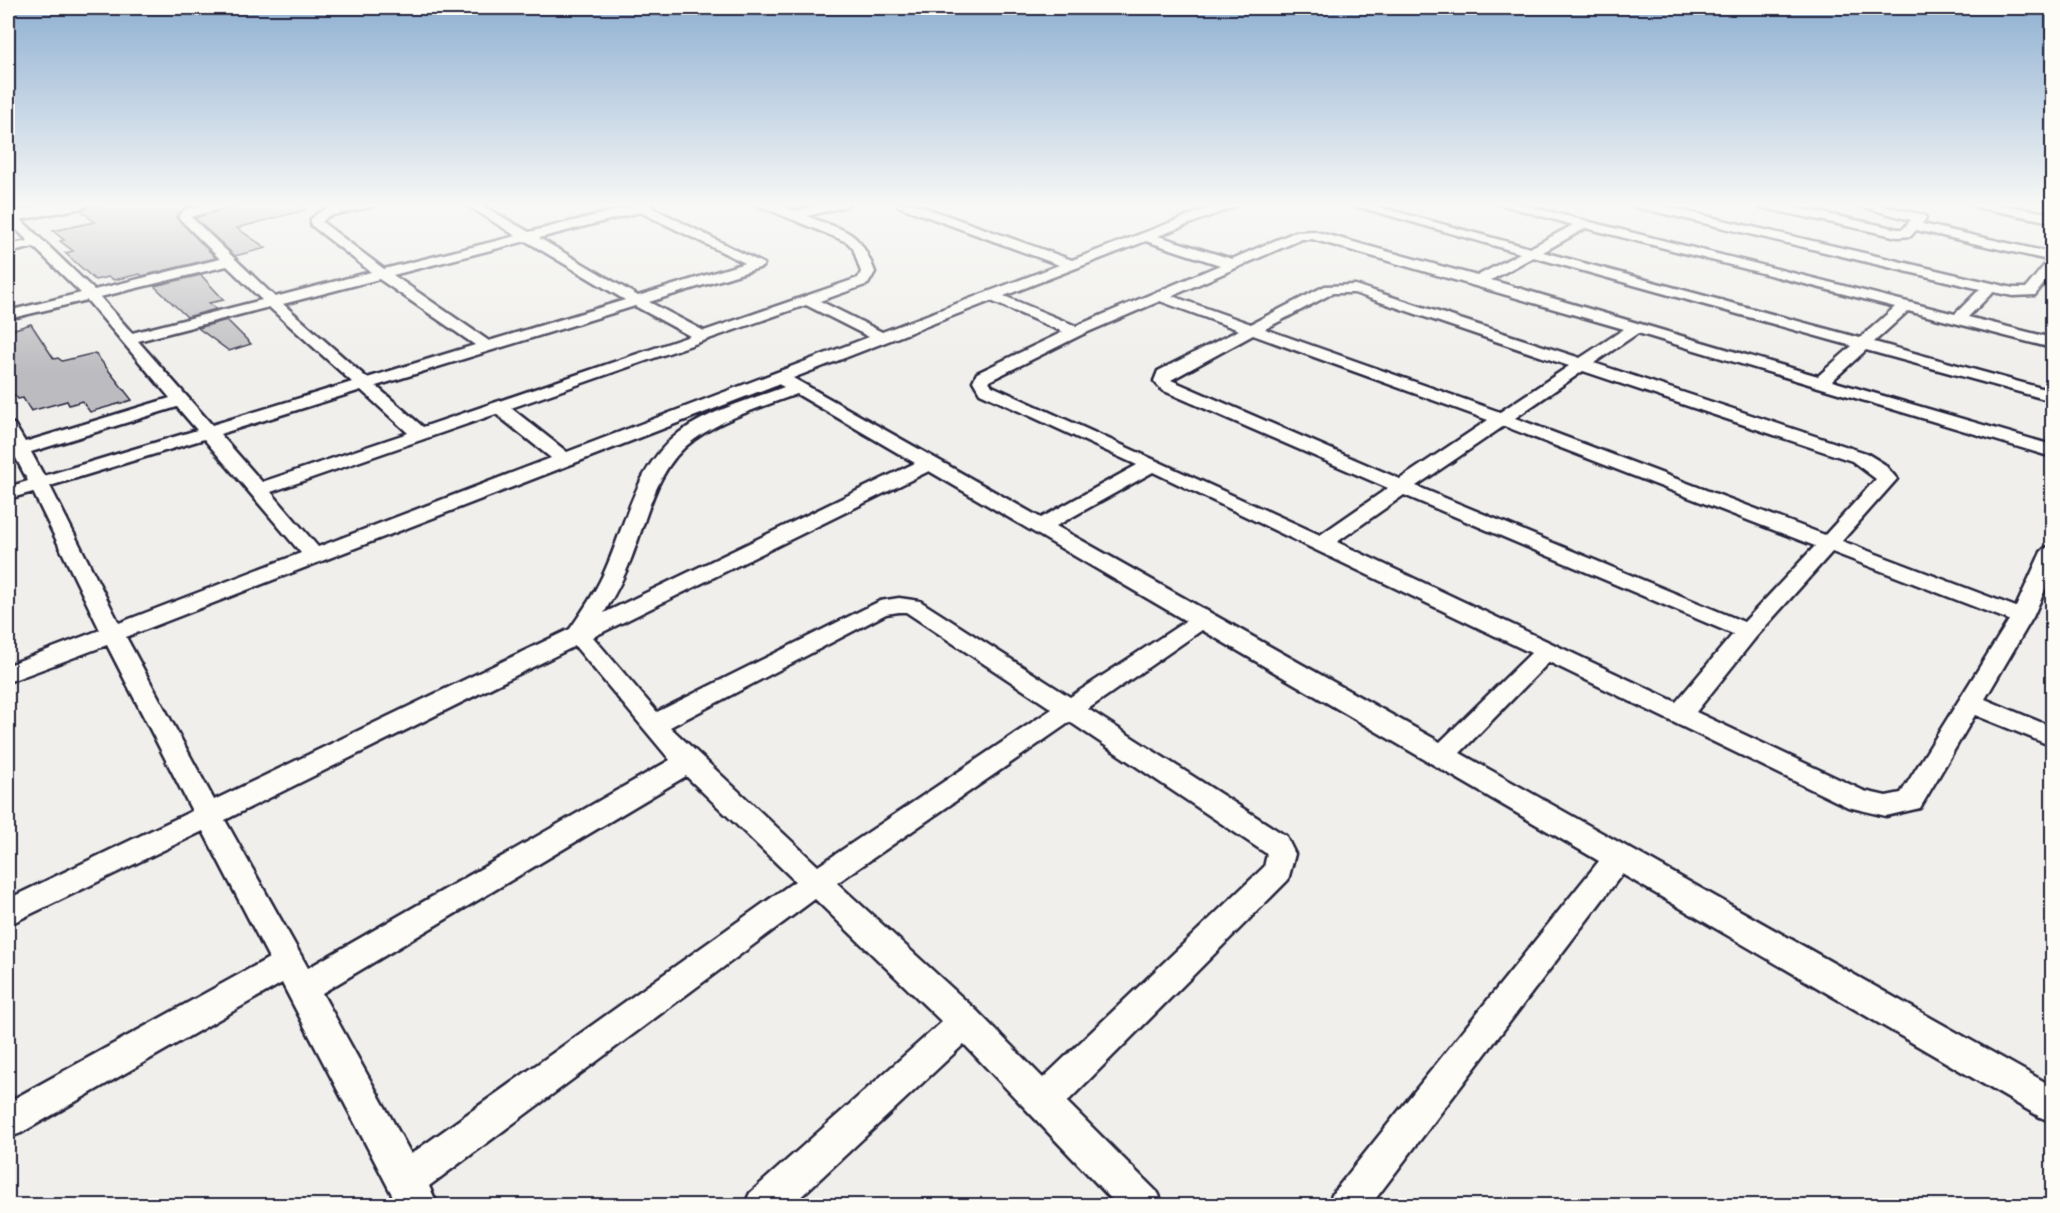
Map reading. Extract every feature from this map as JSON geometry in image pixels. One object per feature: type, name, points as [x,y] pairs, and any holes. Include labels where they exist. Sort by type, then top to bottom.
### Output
[{"type":"street","points":[[56,260],[91,295],[126,339],[313,554]]},
{"type":"street","points":[[363,260],[488,347]]},
{"type":"street","points":[[126,339],[440,260]]},
{"type":"street","points":[[568,260],[637,301],[704,336]]},
{"type":"street","points":[[8,493],[757,264],[748,260]]},
{"type":"street","points":[[259,490],[863,281],[868,272],[864,260]]},
{"type":"street","points":[[1058,260],[1070,264]]},
{"type":"street","points":[[578,634],[614,574],[639,504],[656,468],[675,446],[707,425],[880,337],[1082,260]]},
{"type":"street","points":[[1218,260],[1232,264]]},
{"type":"street","points":[[1242,260],[1076,332],[983,377],[981,381],[983,386],[1322,543],[1858,800],[1886,807],[1910,801],[2022,617],[2052,552]]},
{"type":"street","points":[[1402,260],[2052,451]]},
{"type":"street","points":[[1479,281],[1515,260]]},
{"type":"street","points":[[1561,260],[2052,396]]},
{"type":"street","points":[[1728,260],[2052,343]]},
{"type":"street","points":[[1877,260],[2013,292],[2030,292],[2052,265]]},
{"type":"street","points":[[8,315],[229,261],[421,435]]},
{"type":"street","points":[[1958,319],[1990,287]]},
{"type":"street","points":[[1680,714],[1748,632],[1887,479],[1877,468],[1859,457],[1355,289],[1330,289],[1164,375],[1162,381],[1168,386],[1748,632]]},
{"type":"street","points":[[989,295],[1076,332]]},
{"type":"street","points":[[1160,296],[1502,419],[2022,617]]},
{"type":"street","points":[[807,300],[880,337]]},
{"type":"street","points":[[1820,383],[1905,306]]},
{"type":"street","points":[[1322,543],[1635,328]]},
{"type":"street","points":[[8,674],[563,458],[788,382],[1202,621],[2052,1105]]},
{"type":"street","points":[[181,400],[14,439],[40,483],[112,634],[412,1193],[816,882],[1202,621]]},
{"type":"street","points":[[500,408],[563,458]]},
{"type":"street","points":[[8,913],[930,463]]},
{"type":"street","points":[[1040,527],[1152,465]]},
{"type":"street","points":[[652,725],[880,608],[899,605],[912,606],[1276,844],[1281,854],[1278,872],[1044,1101]]},
{"type":"street","points":[[578,634],[652,725],[688,762],[965,1022],[1144,1206]]},
{"type":"street","points":[[1440,756],[1546,651]]},
{"type":"street","points":[[1969,702],[2052,737]]},
{"type":"street","points":[[8,1121],[294,976],[688,762]]},
{"type":"street","points":[[1346,1206],[1618,858]]},
{"type":"street","points":[[763,1206],[965,1022]]},
{"type":"building","points":[[72,260],[209,260],[142,276],[140,274],[114,280],[109,277],[95,280]]},
{"type":"building","points":[[201,275],[224,300],[209,303],[216,309],[187,317],[154,286]]},
{"type":"building","points":[[227,320],[251,344],[229,351],[198,328]]},
{"type":"building","points":[[31,324],[54,359],[58,358],[62,361],[95,353],[132,400],[90,412],[82,401],[69,405],[67,401],[31,411],[23,398],[18,399],[15,395],[8,397],[8,331]]}]
